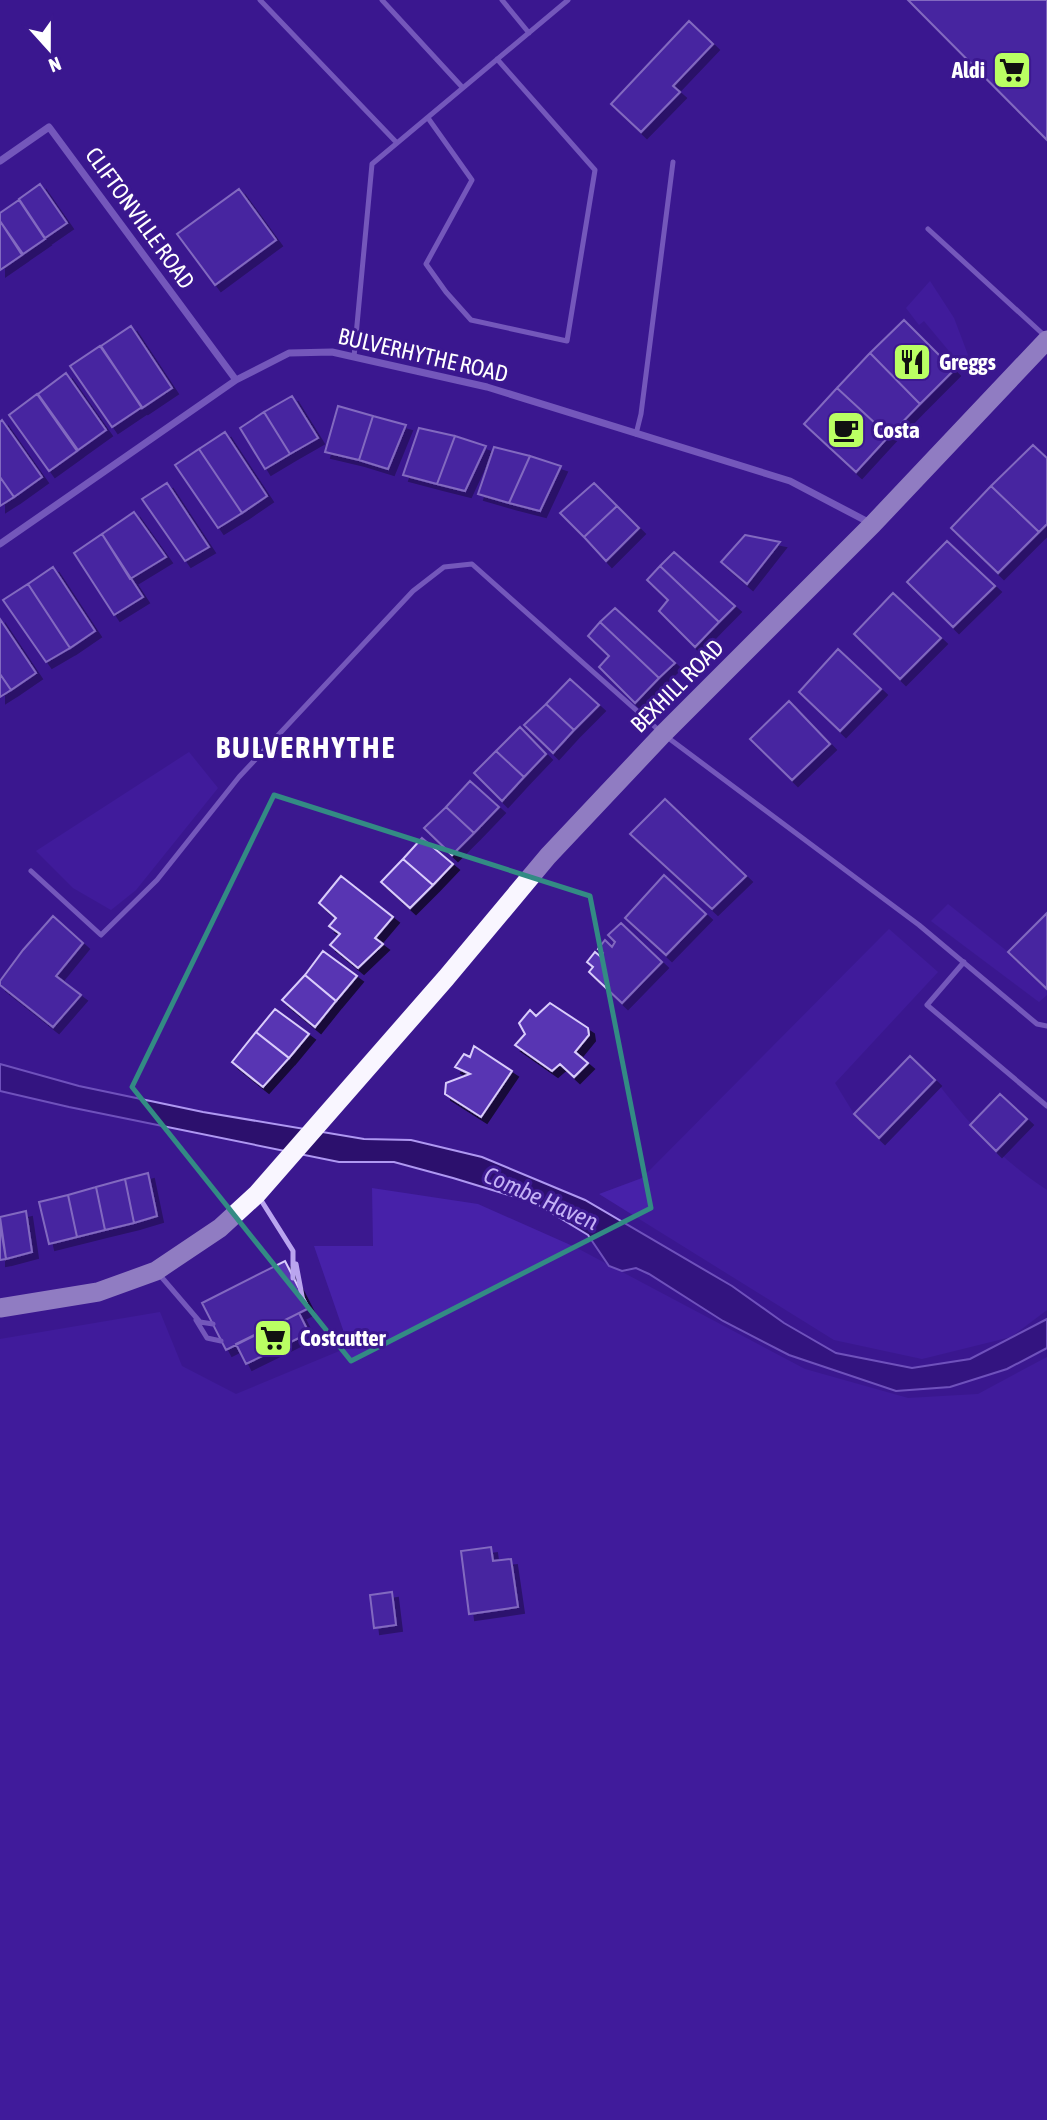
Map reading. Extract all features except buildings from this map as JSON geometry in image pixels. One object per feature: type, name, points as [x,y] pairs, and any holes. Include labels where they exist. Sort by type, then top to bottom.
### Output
[{"type":"highway","name":"BEXHILL ROAD","points":[[257,1194],[446,978],[548,856],[663,734],[873,524],[1047,339]]},
{"type":"highway","points":[[0,1308],[98,1292],[156,1271],[220,1228],[257,1194]]},
{"type":"street","name":"CLIFTONVILLE ROAD","points":[[0,161],[49,127],[236,380]]},
{"type":"street","name":"BULVERHYTHE ROAD","points":[[0,544],[236,380],[289,353],[332,352],[486,387],[790,481],[873,524]]},
{"type":"lane","points":[[260,0],[397,143]]},
{"type":"lane","points":[[382,0],[463,88]]},
{"type":"lane","points":[[502,0],[528,33]]},
{"type":"lane","points":[[354,357],[372,164],[568,0]]},
{"type":"lane","points":[[428,117],[472,180],[426,264],[471,320],[567,341],[595,170],[497,59]]},
{"type":"lane","points":[[636,433],[673,162]]},
{"type":"lane","points":[[928,229],[1047,339]]},
{"type":"lane","points":[[32,871],[101,935],[157,880],[248,767],[413,591],[444,566],[472,564],[663,734],[919,925],[1037,1024],[1047,1026]]},
{"type":"lane","points":[[964,962],[927,1005],[1047,1106]]},
{"type":"lane","points":[[257,1194],[293,1251],[302,1296]]},
{"type":"lane","points":[[293,1251],[293,1278]]},
{"type":"lane","points":[[156,1271],[200,1322],[213,1324]]},
{"type":"lane","points":[[187,1307],[207,1338],[221,1341]]},
{"type":"highlighted area","points":[[274,795],[590,896],[651,1208],[351,1361],[132,1087]]},
{"type":"shaded area","points":[[930,281],[954,318],[968,355],[961,369],[946,355],[949,351],[924,321],[919,325],[906,308]]},
{"type":"shaded area","points":[[189,752],[218,788],[136,890],[111,910],[73,888],[36,851]]},
{"type":"shaded area","points":[[948,904],[1008,952],[1047,989],[1047,995],[1039,1002],[931,921]]},
{"type":"shaded area","points":[[889,929],[938,972],[835,1083],[854,1114],[879,1138],[935,1080],[986,1140],[1047,1190],[1047,1310],[1011,1337],[922,1359],[834,1340],[599,1194],[642,1178]]},
{"type":"shaded area","points":[[372,1188],[478,1204],[575,1247],[805,1369],[908,1398],[978,1394],[1047,1357],[1047,2120],[0,2120],[0,1339],[160,1312],[182,1366],[236,1394],[349,1347],[314,1246],[373,1246]]},
{"type":"water","name":"Combe Haven","points":[[0,1064],[79,1086],[203,1112],[364,1139],[411,1140],[482,1157],[585,1200],[732,1286],[784,1323],[836,1353],[912,1368],[970,1359],[1047,1319],[1047,1348],[1007,1369],[950,1387],[896,1391],[789,1355],[723,1321],[649,1274],[636,1268],[622,1271],[609,1266],[588,1235],[535,1203],[394,1162],[339,1162],[0,1091]]},
{"type":"place","name":"Aldi","points":[[1012,70]]},
{"type":"place","name":"Greggs","points":[[912,362]]},
{"type":"place","name":"Costa","points":[[846,430]]},
{"type":"place","name":"Costcutter","points":[[273,1338]]},
{"type":"district","name":"BULVERHYTHE","points":[[306,747]]}]
